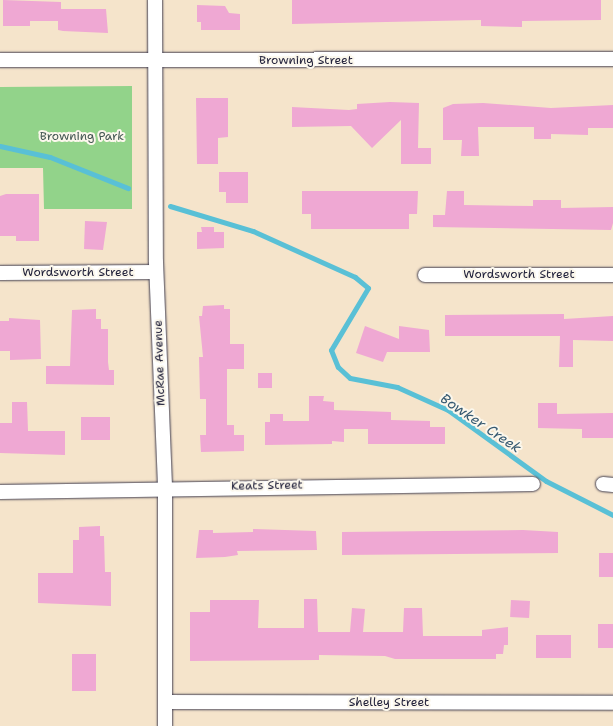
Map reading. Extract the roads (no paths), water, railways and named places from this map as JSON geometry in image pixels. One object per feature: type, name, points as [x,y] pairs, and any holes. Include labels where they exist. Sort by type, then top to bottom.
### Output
[{"type":"street","name":"McRae Avenue","points":[[155,0],[156,272],[165,489],[165,726]]},
{"type":"street","name":"Browning Street","points":[[0,60],[613,60]]},
{"type":"street","name":"Wordsworth Street","points":[[0,273],[156,272]]},
{"type":"street","name":"Wordsworth Street","points":[[425,275],[613,275]]},
{"type":"street","name":"Keats Street","points":[[0,492],[533,484]]},
{"type":"street","name":"Shelley Street","points":[[165,702],[613,703]]},
{"type":"waterway","name":"Bowker Creek","points":[[0,146],[50,157],[128,188]]},
{"type":"waterway","name":"Bowker Creek","points":[[170,206],[253,231],[355,277],[368,288],[331,350],[338,367],[350,378],[397,387],[448,410],[546,481],[613,515]]},
{"type":"park label","name":"Browning Park","points":[[82,137]]}]
